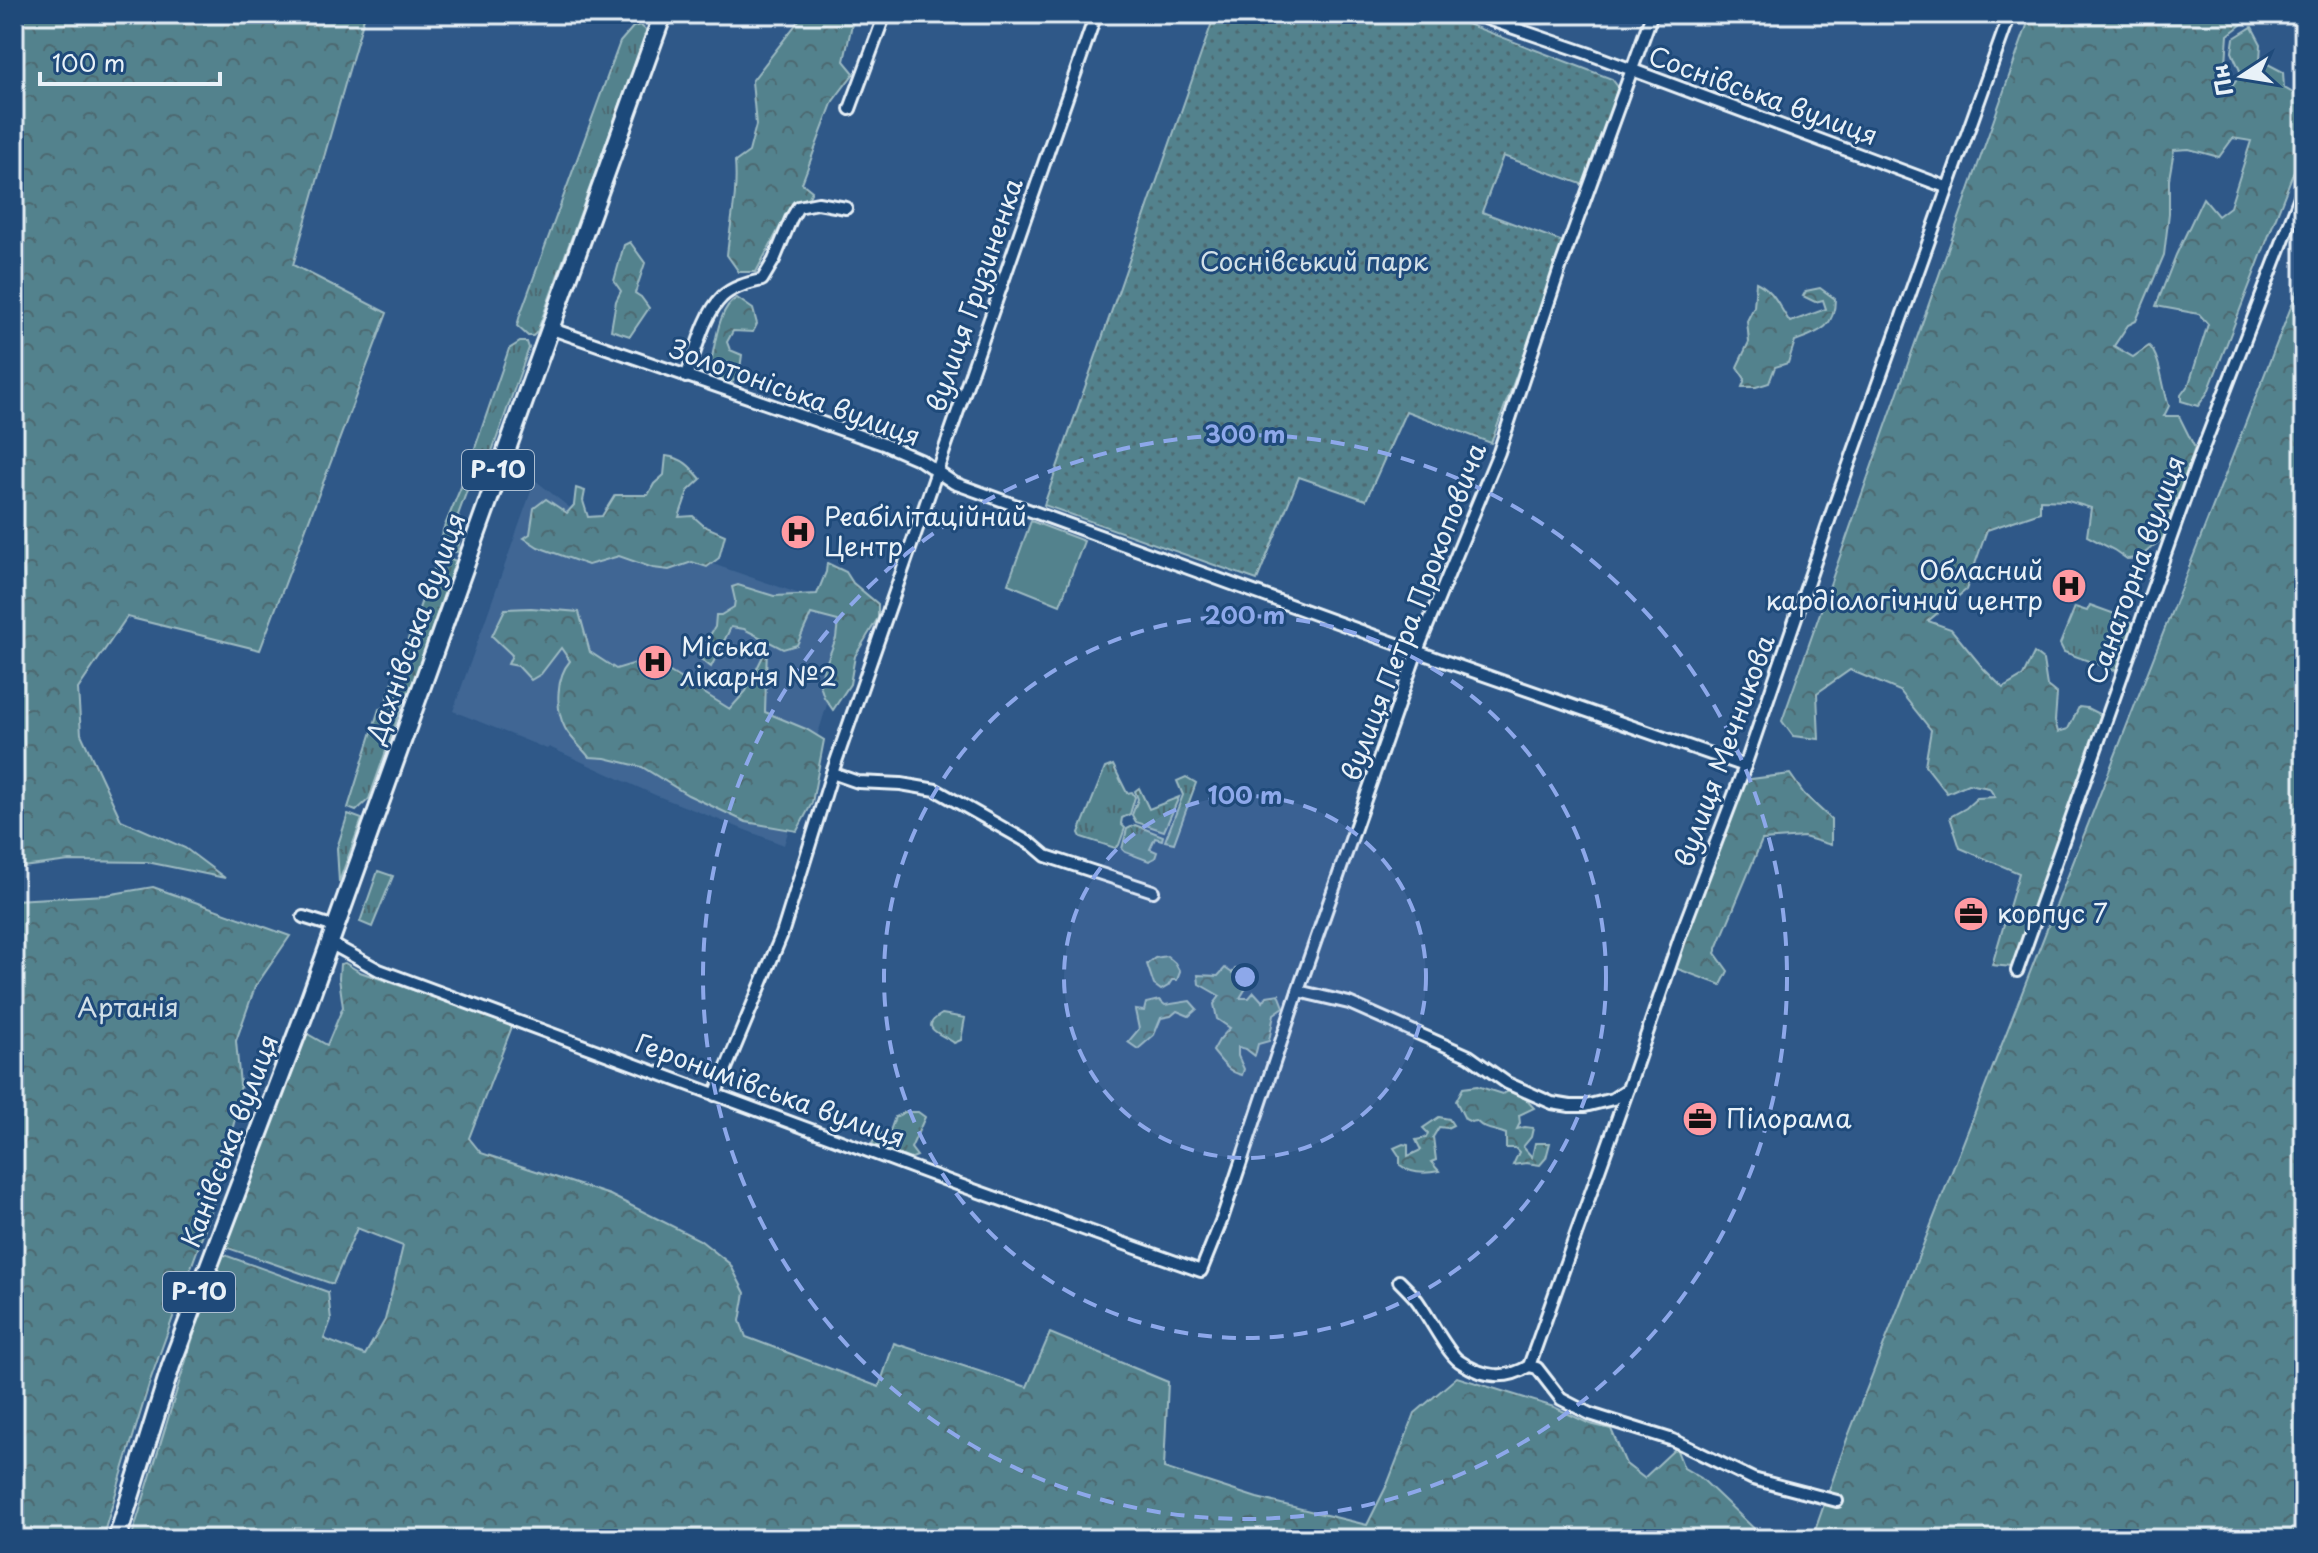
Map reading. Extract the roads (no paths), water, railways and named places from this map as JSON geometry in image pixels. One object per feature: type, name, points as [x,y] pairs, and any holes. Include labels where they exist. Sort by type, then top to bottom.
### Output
[{"type":"main road","name":"Дахнівська вулиця","points":[[332,934],[663,14]]},
{"type":"main road","name":"Канівська вулиця","points":[[117,1539],[171,1366],[332,934]]},
{"type":"street","points":[[850,109],[885,14]]},
{"type":"street","name":"вулиця Грузиненка","points":[[715,1095],[782,934],[832,773],[1096,14]]},
{"type":"street","name":"Соснівська вулиця","points":[[1473,14],[1587,53],[1946,187]]},
{"type":"street","name":"вулиця Петра Прокоповича","points":[[1201,1271],[1222,1219],[1417,651],[1499,452],[1560,268],[1652,14]]},
{"type":"street","name":"вулиця Мечникова","points":[[1529,1366],[2010,14]]},
{"type":"street","name":"Санаторна вулиця","points":[[2017,971],[2197,464],[2304,186]]},
{"type":"street","points":[[686,377],[712,308],[724,294],[762,280],[798,207],[818,203],[846,208]]},
{"type":"street","name":"Золотоніська вулиця","points":[[549,328],[883,444],[920,460],[954,483],[1745,766]]},
{"type":"street","points":[[832,773],[858,782],[936,790],[1033,845],[1046,856],[1153,891]]},
{"type":"street","name":"Геронимівська вулиця","points":[[303,917],[332,934],[379,970],[1201,1271]]},
{"type":"street","points":[[1298,991],[1331,997],[1363,1009],[1469,1056],[1507,1083],[1552,1103],[1585,1106],[1613,1099],[1628,1089]]},
{"type":"street","points":[[1399,1281],[1416,1300],[1457,1360],[1492,1376],[1518,1373],[1529,1366],[1537,1368],[1561,1399],[1590,1414],[1673,1440],[1753,1479],[1837,1501]]},
{"type":"place","name":"Реабілітаційний Центр","points":[[798,532]]},
{"type":"place","name":"Обласний кардіологічний центр","points":[[2069,586]]},
{"type":"place","name":"Міська лікарня №2","points":[[655,662]]},
{"type":"place","name":"корпус 7","points":[[1971,914]]},
{"type":"place","name":"Пілорама","points":[[1700,1119]]},
{"type":"park label","name":"Соснівський парк","points":[[1314,262]]},
{"type":"park label","name":"Артанія","points":[[128,1008]]}]
